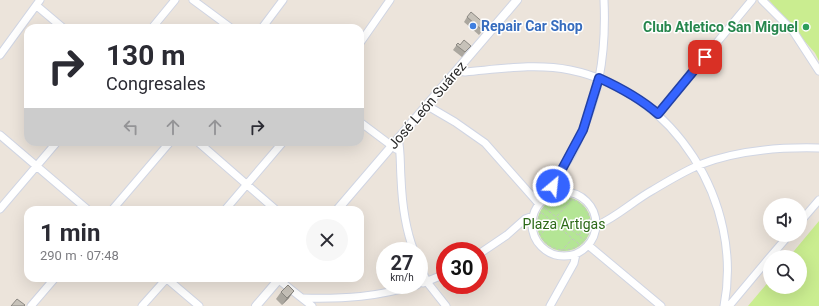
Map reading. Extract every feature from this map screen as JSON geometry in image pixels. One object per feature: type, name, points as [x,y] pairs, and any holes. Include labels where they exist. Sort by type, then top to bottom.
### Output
[{"type":"street","points":[[155,24],[175,0]]},
{"type":"street","points":[[193,0],[226,24]]},
{"type":"street","points":[[265,24],[283,0]]},
{"type":"street","points":[[364,37],[390,0]]},
{"type":"street","name":"José León Suárez","points":[[340,206],[517,0]]},
{"type":"street","points":[[488,248],[507,235],[525,219],[533,216],[553,194],[555,181],[571,155],[583,130],[599,78],[604,41],[604,0]]},
{"type":"street","points":[[658,114],[752,0]]},
{"type":"street","points":[[762,0],[792,31],[819,71]]},
{"type":"street","points":[[1,50],[38,3],[59,24]]},
{"type":"street","points":[[456,71],[465,72],[539,66],[572,70],[599,78],[622,88],[658,114],[688,148],[698,165],[716,205],[722,227],[728,274],[724,306]]},
{"type":"street","points":[[426,105],[455,122],[485,143],[542,205]]},
{"type":"street","points":[[364,125],[401,153]]},
{"type":"street","points":[[0,135],[83,206]]},
{"type":"street","points":[[398,138],[401,153],[400,176],[404,212],[411,242]]},
{"type":"street","points":[[0,208],[54,146]]},
{"type":"street","points":[[115,206],[167,146]]},
{"type":"street","points":[[203,146],[271,206]]},
{"type":"street","points":[[229,206],[280,146]]},
{"type":"street","points":[[593,224],[608,221],[652,191],[698,165],[730,155],[754,150],[819,148]]},
{"type":"street","points":[[550,306],[574,263],[576,254],[594,236],[593,224],[595,216],[585,199],[574,197],[569,192],[553,194]]},
{"type":"street","points":[[807,214],[819,200]]},
{"type":"street","points":[[533,216],[534,233],[537,241],[543,248],[558,255],[576,254]]},
{"type":"street","points":[[776,250],[783,242]]},
{"type":"street","points":[[586,243],[660,306]]},
{"type":"street","points":[[729,306],[763,265]]},
{"type":"street","points":[[31,306],[51,282]]},
{"type":"street","points":[[142,306],[163,282]]},
{"type":"street","points":[[171,282],[199,306]]},
{"type":"street","points":[[256,306],[276,282]]},
{"type":"street","points":[[283,282],[312,306]]},
{"type":"street","points":[[428,283],[446,306]]},
{"type":"street","points":[[303,298],[366,297],[387,294]]},
{"type":"path","points":[[556,217],[574,197]]},
{"type":"path","points":[[542,205],[561,198],[574,197],[584,206],[593,224]]},
{"type":"path","points":[[542,205],[539,220],[541,233],[548,244],[563,249],[573,248],[580,244],[586,243]]},
{"type":"path","points":[[542,205],[586,243]]},
{"type":"path","points":[[541,212],[580,244]]},
{"type":"path","points":[[541,233],[552,221]]},
{"type":"path","points":[[578,235],[593,224]]},
{"type":"path","points":[[586,243],[589,230],[593,224]]},
{"type":"path","points":[[558,255],[572,238]]},
{"type":"green space","name":"Club Atletico San Miguel","points":[[769,0],[819,0],[819,61],[815,53]]},
{"type":"green space","name":"Plaza Artigas","points":[[559,197],[569,197],[579,201],[587,209],[591,219],[591,229],[587,239],[579,247],[569,251],[559,251],[549,247],[541,239],[537,229],[537,219],[541,209],[549,201]]},
{"type":"green space","points":[[819,221],[819,306],[748,306],[763,288],[763,294],[807,294],[807,250],[795,250],[802,242],[807,242],[807,235]]},
{"type":"building","points":[[471,12],[486,25],[482,30],[467,17]]},
{"type":"building","points":[[464,40],[471,46],[465,52],[456,45],[458,43],[460,45]]},
{"type":"building","points":[[288,285],[294,291],[287,298],[281,292]]},
{"type":"building","points":[[17,299],[25,305],[11,306]]},
{"type":"place","name":"Repair Car Shop","points":[[473,26]]},
{"type":"place","name":"Club Atletico San Miguel","points":[[806,27]]},
{"type":"route","points":[[553,186],[571,155],[583,130],[592,107],[599,78],[622,88],[658,114],[705,57]]}]
